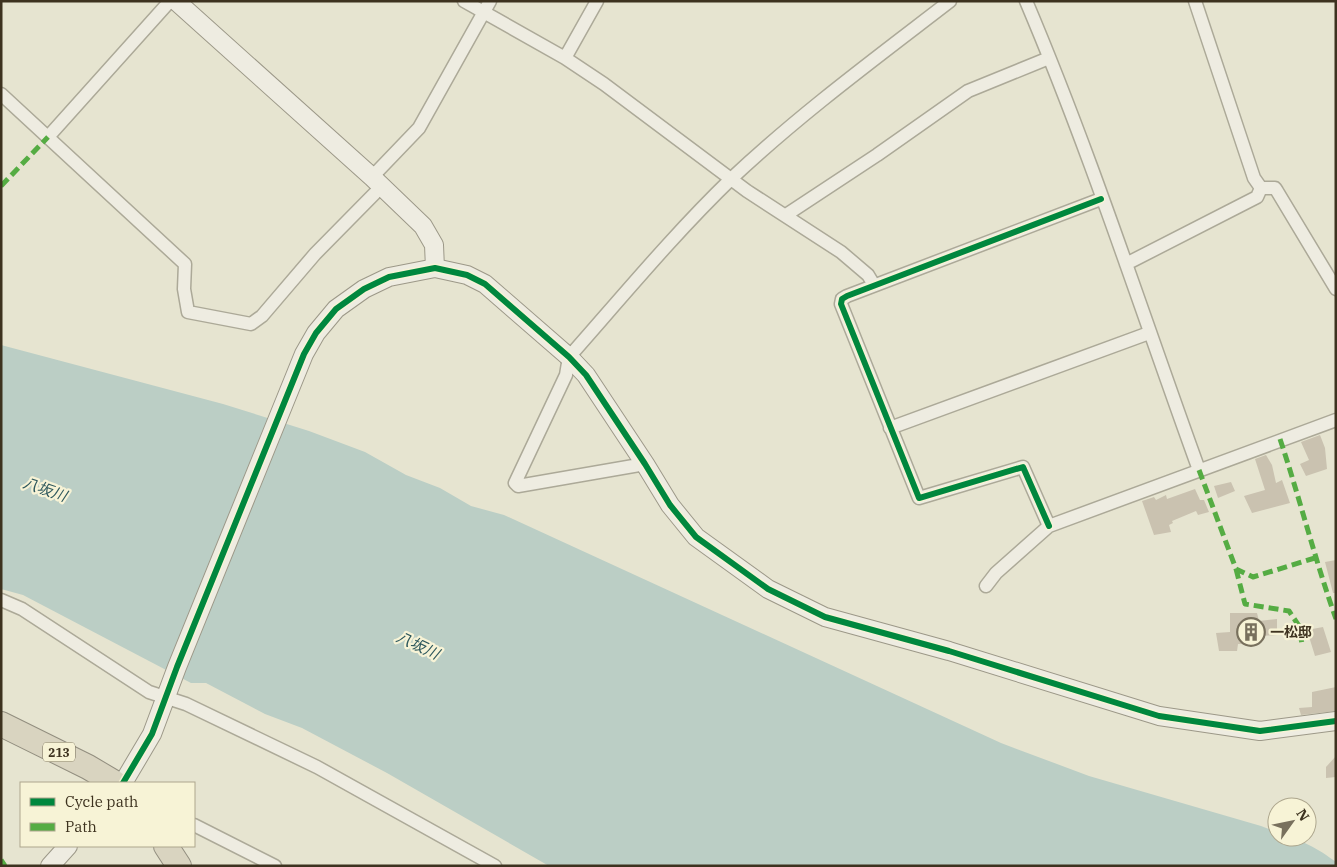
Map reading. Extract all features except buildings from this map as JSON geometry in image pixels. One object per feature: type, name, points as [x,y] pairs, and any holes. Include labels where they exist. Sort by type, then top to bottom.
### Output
[{"type":"highway","name":"213","points":[[1,724],[88,767],[113,782]]},
{"type":"highway","points":[[167,847],[179,866]]},
{"type":"street","points":[[48,137],[170,1]]},
{"type":"street","points":[[176,1],[377,182],[423,226],[434,245],[435,268]]},
{"type":"street","points":[[464,1],[488,7],[565,58],[732,179],[841,252],[868,275],[874,285]]},
{"type":"street","points":[[565,58],[597,1]]},
{"type":"street","points":[[645,464],[518,486],[515,483],[566,375],[569,358],[658,258],[732,179],[819,103],[950,1]]},
{"type":"street","points":[[1026,1],[1126,264],[1199,470]]},
{"type":"street","points":[[1195,1],[1254,178],[1261,188]]},
{"type":"street","points":[[1,94],[185,264],[184,289],[188,312],[251,324],[262,316],[377,182],[419,128],[488,7]]},
{"type":"street","points":[[786,216],[968,91],[1049,58]]},
{"type":"street","points":[[1126,264],[1257,196],[1261,188]]},
{"type":"street","points":[[1261,188],[1275,188],[1278,191],[1336,289]]},
{"type":"street","points":[[1049,526],[1023,467],[919,498],[841,304],[842,299],[847,296],[874,285],[1102,199]]},
{"type":"street","points":[[124,782],[152,734],[304,354],[316,333],[336,309],[364,289],[389,277],[435,268],[467,275],[485,284],[569,358],[586,375],[645,464],[670,506],[696,537],[768,589],[825,617],[949,651],[1160,716],[1260,731],[1336,720]]},
{"type":"street","points":[[890,428],[1150,333]]},
{"type":"street","points":[[986,586],[996,573],[1049,526],[1336,420]]},
{"type":"street","points":[[1,600],[22,609],[149,692],[186,704],[317,767],[495,866]]},
{"type":"street","points":[[195,826],[275,866]]},
{"type":"street","points":[[50,866],[67,847]]},
{"type":"water","name":"八坂川","points":[[1,345],[223,404],[309,431],[365,452],[406,475],[440,488],[471,506],[504,515],[1001,743],[1089,776],[1261,826],[1267,828],[1267,847],[1313,847],[1336,862],[1336,866],[549,866],[387,773],[302,728],[265,714],[206,683],[191,683],[23,595],[1,589]]},
{"type":"marked path","points":[[1,186],[48,137]]},
{"type":"marked path","points":[[1280,439],[1336,619]]},
{"type":"marked path","points":[[1199,470],[1236,569],[1253,577],[1315,558]]},
{"type":"marked path","points":[[1236,569],[1245,604],[1289,611],[1299,626],[1302,644]]},
{"type":"marked path","points":[[1,860],[5,866]]},
{"type":"cycle path","points":[[1049,526],[1023,467],[919,498],[841,304],[842,299],[847,296],[1101,199]]},
{"type":"cycle path","points":[[124,782],[152,734],[177,667],[304,354],[316,333],[336,309],[364,289],[389,277],[435,268],[467,275],[485,284],[569,357],[586,375],[670,505],[696,537],[768,589],[825,617],[949,651],[1159,716],[1260,731],[1336,721]]},
{"type":"place","name":"一松邸","points":[[1251,632]]}]
